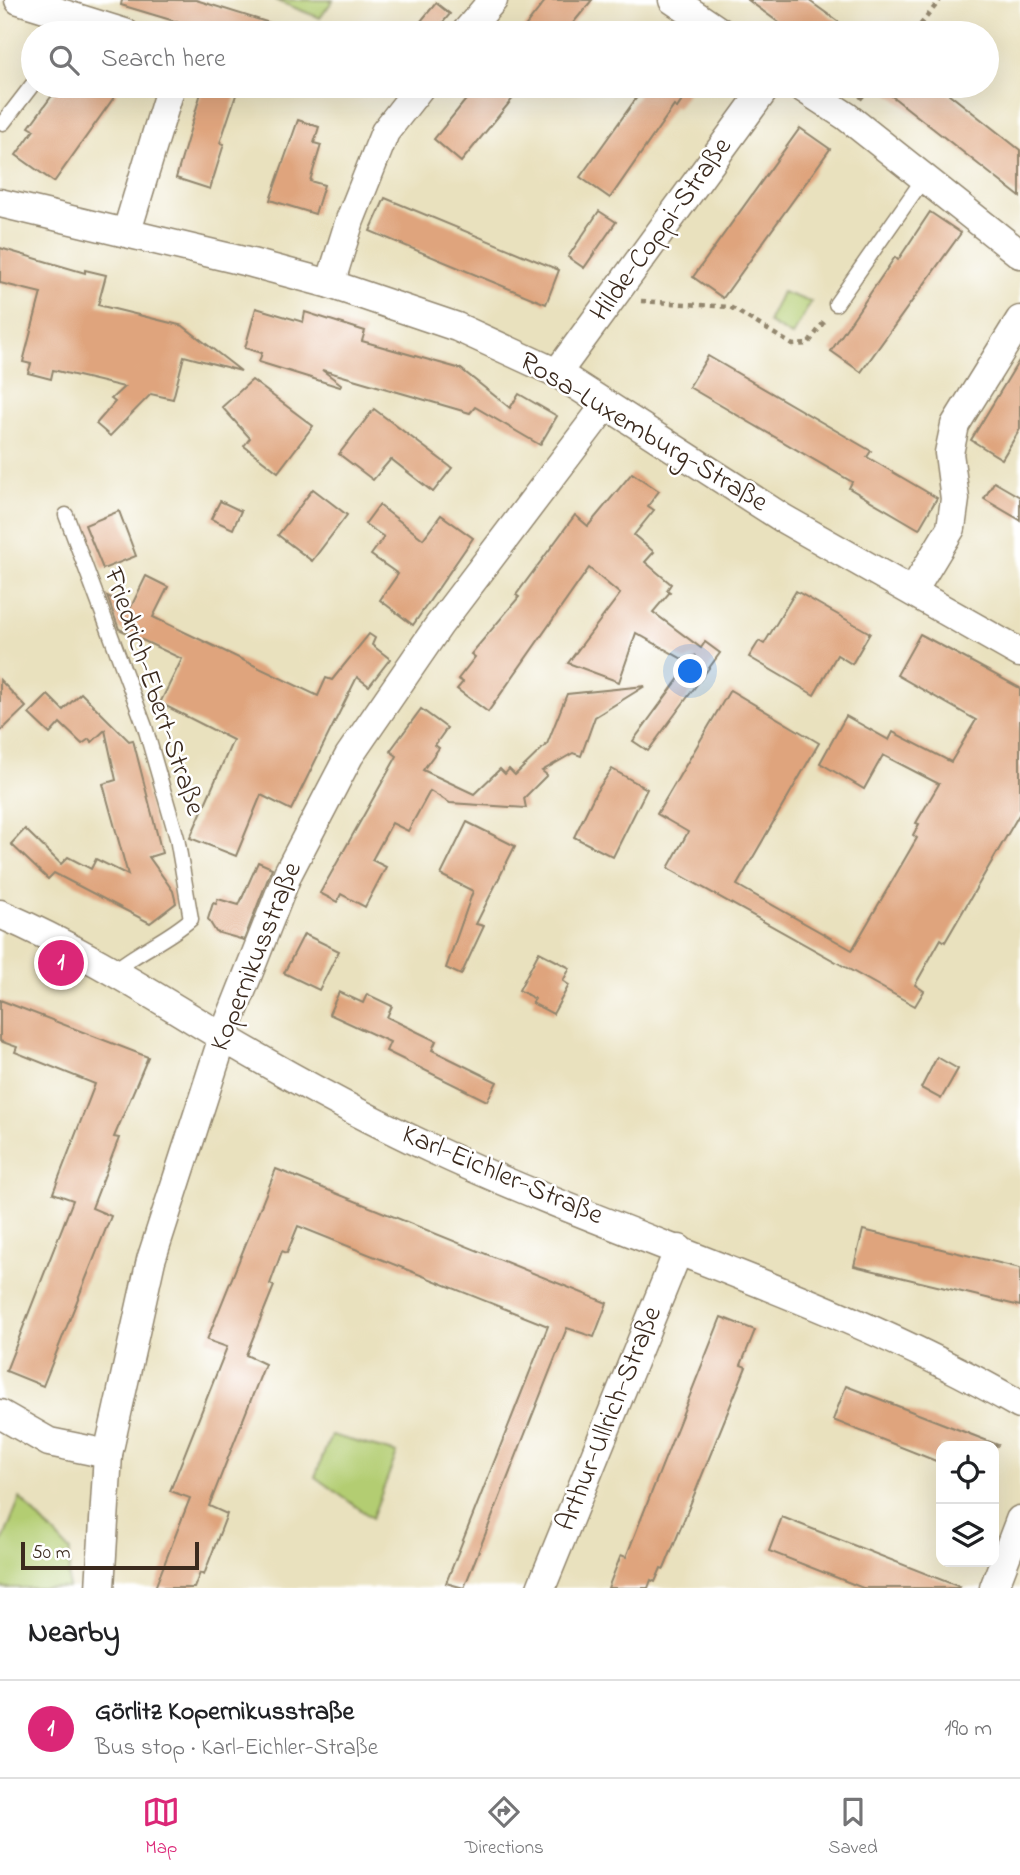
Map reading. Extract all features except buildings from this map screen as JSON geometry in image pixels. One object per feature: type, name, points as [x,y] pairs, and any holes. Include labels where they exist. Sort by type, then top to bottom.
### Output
[{"type":"street","points":[[19,0],[66,21]]},
{"type":"street","points":[[475,21],[493,0]]},
{"type":"street","points":[[673,0],[704,21]]},
{"type":"street","points":[[127,231],[167,98]]},
{"type":"street","points":[[330,284],[350,220],[384,132],[411,98]]},
{"type":"street","name":"Hilde-Coppi-Straße","points":[[557,373],[758,98]]},
{"type":"street","points":[[818,98],[846,116],[1020,254]]},
{"type":"street","name":"Rosa-Luxemburg-Straße","points":[[0,204],[127,231],[330,284],[457,327],[557,373],[784,519],[1020,653]]},
{"type":"street","points":[[913,591],[951,528],[955,499],[949,453],[955,425],[1020,320]]},
{"type":"street","name":"Kopernikusstraße","points":[[100,1588],[108,1454],[151,1260],[223,1037],[288,873],[349,756],[439,625],[605,406]]},
{"type":"street","name":"Karl-Eichler-Straße","points":[[0,914],[47,934],[114,971],[342,1105],[478,1170],[765,1283],[982,1383],[1020,1405]]},
{"type":"street","name":"Arthur-Ullrich-Straße","points":[[541,1588],[679,1249]]},
{"type":"street","points":[[0,1414],[49,1442],[108,1454]]},
{"type":"street","points":[[994,1588],[1020,1520]]},
{"type":"lane","points":[[3,123],[22,98]]},
{"type":"lane","points":[[836,304],[925,178]]},
{"type":"lane","name":"Friedrich-Ebert-Straße","points":[[66,515],[145,727],[177,838],[191,919],[172,936],[138,952],[114,971]]},
{"type":"path","points":[[924,21],[940,0]]},
{"type":"path","points":[[619,288],[636,300],[730,307],[793,345],[808,344],[836,304]]},
{"type":"green space","points":[[275,0],[333,0],[320,18]]},
{"type":"green space","points":[[782,292],[811,302],[792,336],[768,322]]},
{"type":"green space","points":[[331,1435],[397,1453],[372,1518],[315,1477]]},
{"type":"green space","points":[[20,1498],[70,1551],[68,1588],[0,1588],[0,1548]]},
{"type":"place","name":"Görlitz Kopernikusstraße","points":[[61,963]]}]
